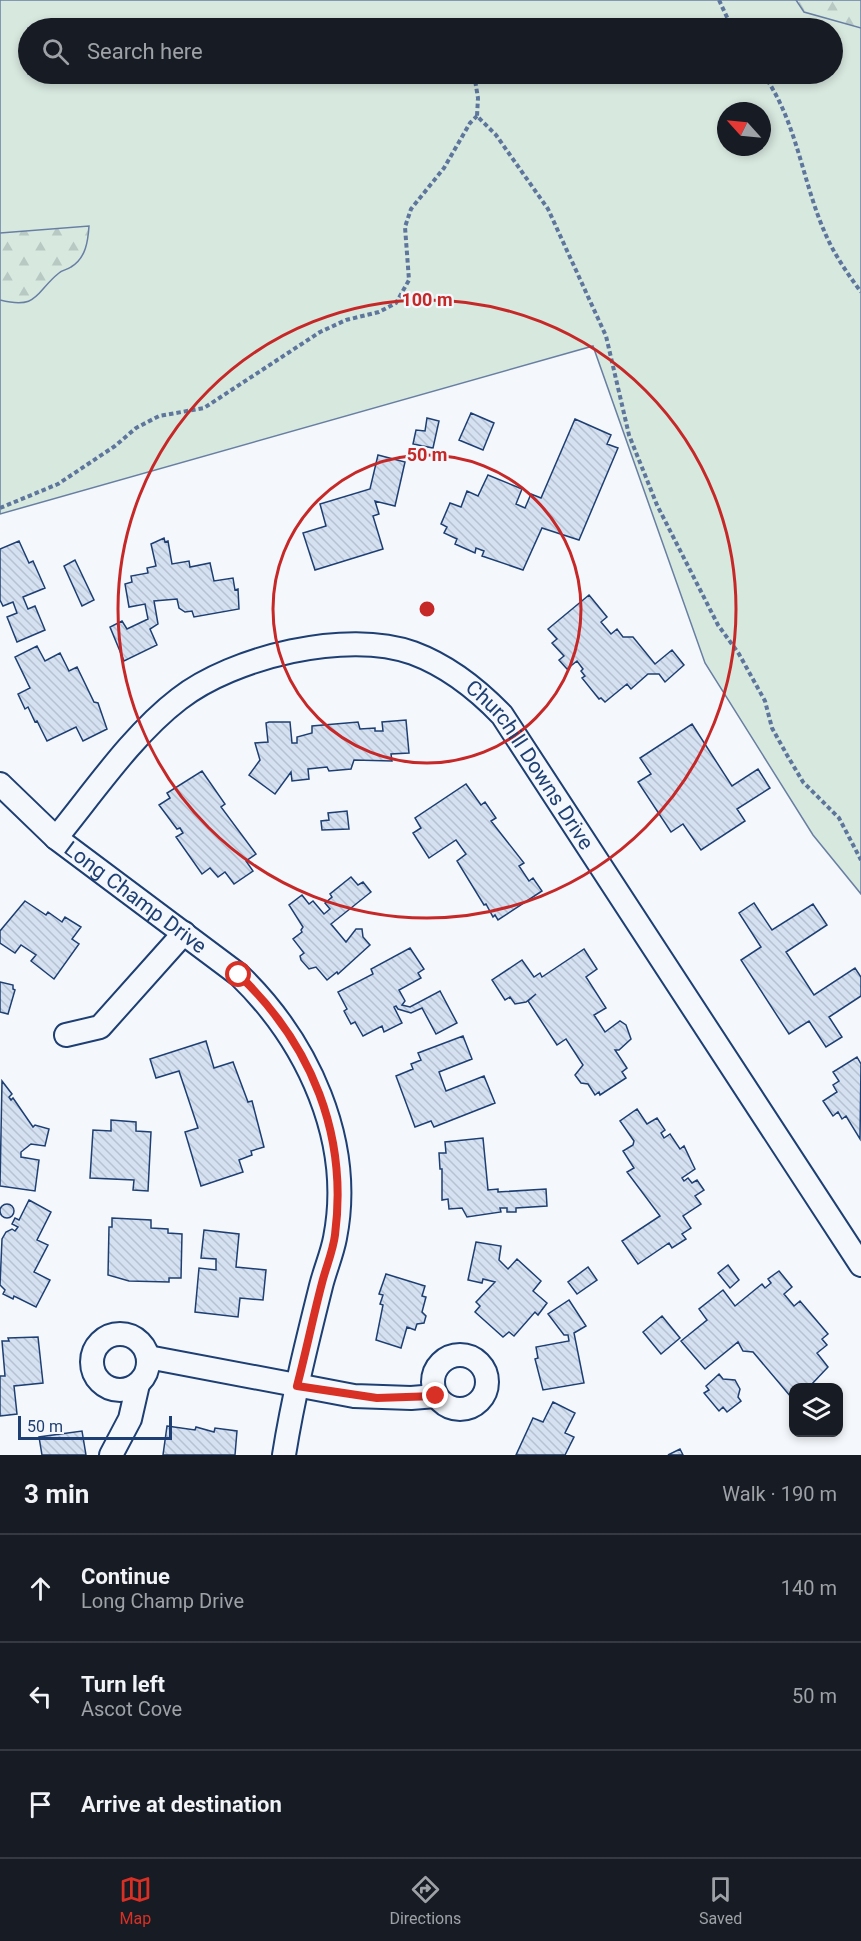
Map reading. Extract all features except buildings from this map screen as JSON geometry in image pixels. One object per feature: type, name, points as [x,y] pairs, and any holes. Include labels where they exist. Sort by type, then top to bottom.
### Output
[{"type":"street","name":"Churchill Downs Drive","points":[[56,838],[158,717],[179,698],[208,680],[282,654],[349,645],[390,647],[412,653],[441,666],[464,680],[501,715],[861,1265]]},
{"type":"street","name":"Long Champ Drive","points":[[0,784],[56,838],[239,975],[261,996],[303,1055],[316,1084],[335,1146],[339,1191],[335,1238],[297,1386],[284,1455]]},
{"type":"street","points":[[66,1035],[100,1028],[184,933]]},
{"type":"street","points":[[111,1455],[130,1419],[138,1384],[148,1367],[148,1357],[140,1341],[123,1334],[106,1338],[94,1352],[93,1370],[104,1385],[121,1390],[138,1384]]},
{"type":"street","points":[[148,1357],[297,1386],[377,1398],[436,1396]]},
{"type":"path","points":[[719,0],[727,18]]},
{"type":"path","points":[[0,508],[58,484],[115,446],[136,428],[159,416],[204,408],[320,332],[346,321],[379,312],[396,303],[409,280],[405,227],[411,209],[444,168],[470,123],[477,116],[478,98],[474,84]]},
{"type":"path","points":[[769,84],[785,113],[824,232],[838,260],[861,292]]},
{"type":"path","points":[[477,116],[496,135],[548,209],[606,336],[629,435],[657,505],[718,625],[739,654],[765,701],[772,728],[786,755],[803,782],[839,818],[861,860]]},
{"type":"green space","points":[[0,0],[861,0],[861,894],[813,835],[705,663],[593,346],[0,514]]},
{"type":"green space","points":[[796,0],[861,0],[861,28],[843,23],[843,18],[825,18],[804,12]]},
{"type":"green space","points":[[89,226],[87,243],[76,263],[59,273],[29,301],[22,303],[0,300],[0,233]]},
{"type":"route","points":[[239,975],[261,996],[303,1055],[316,1084],[335,1146],[339,1191],[335,1238],[297,1386],[377,1398],[436,1396]]}]
